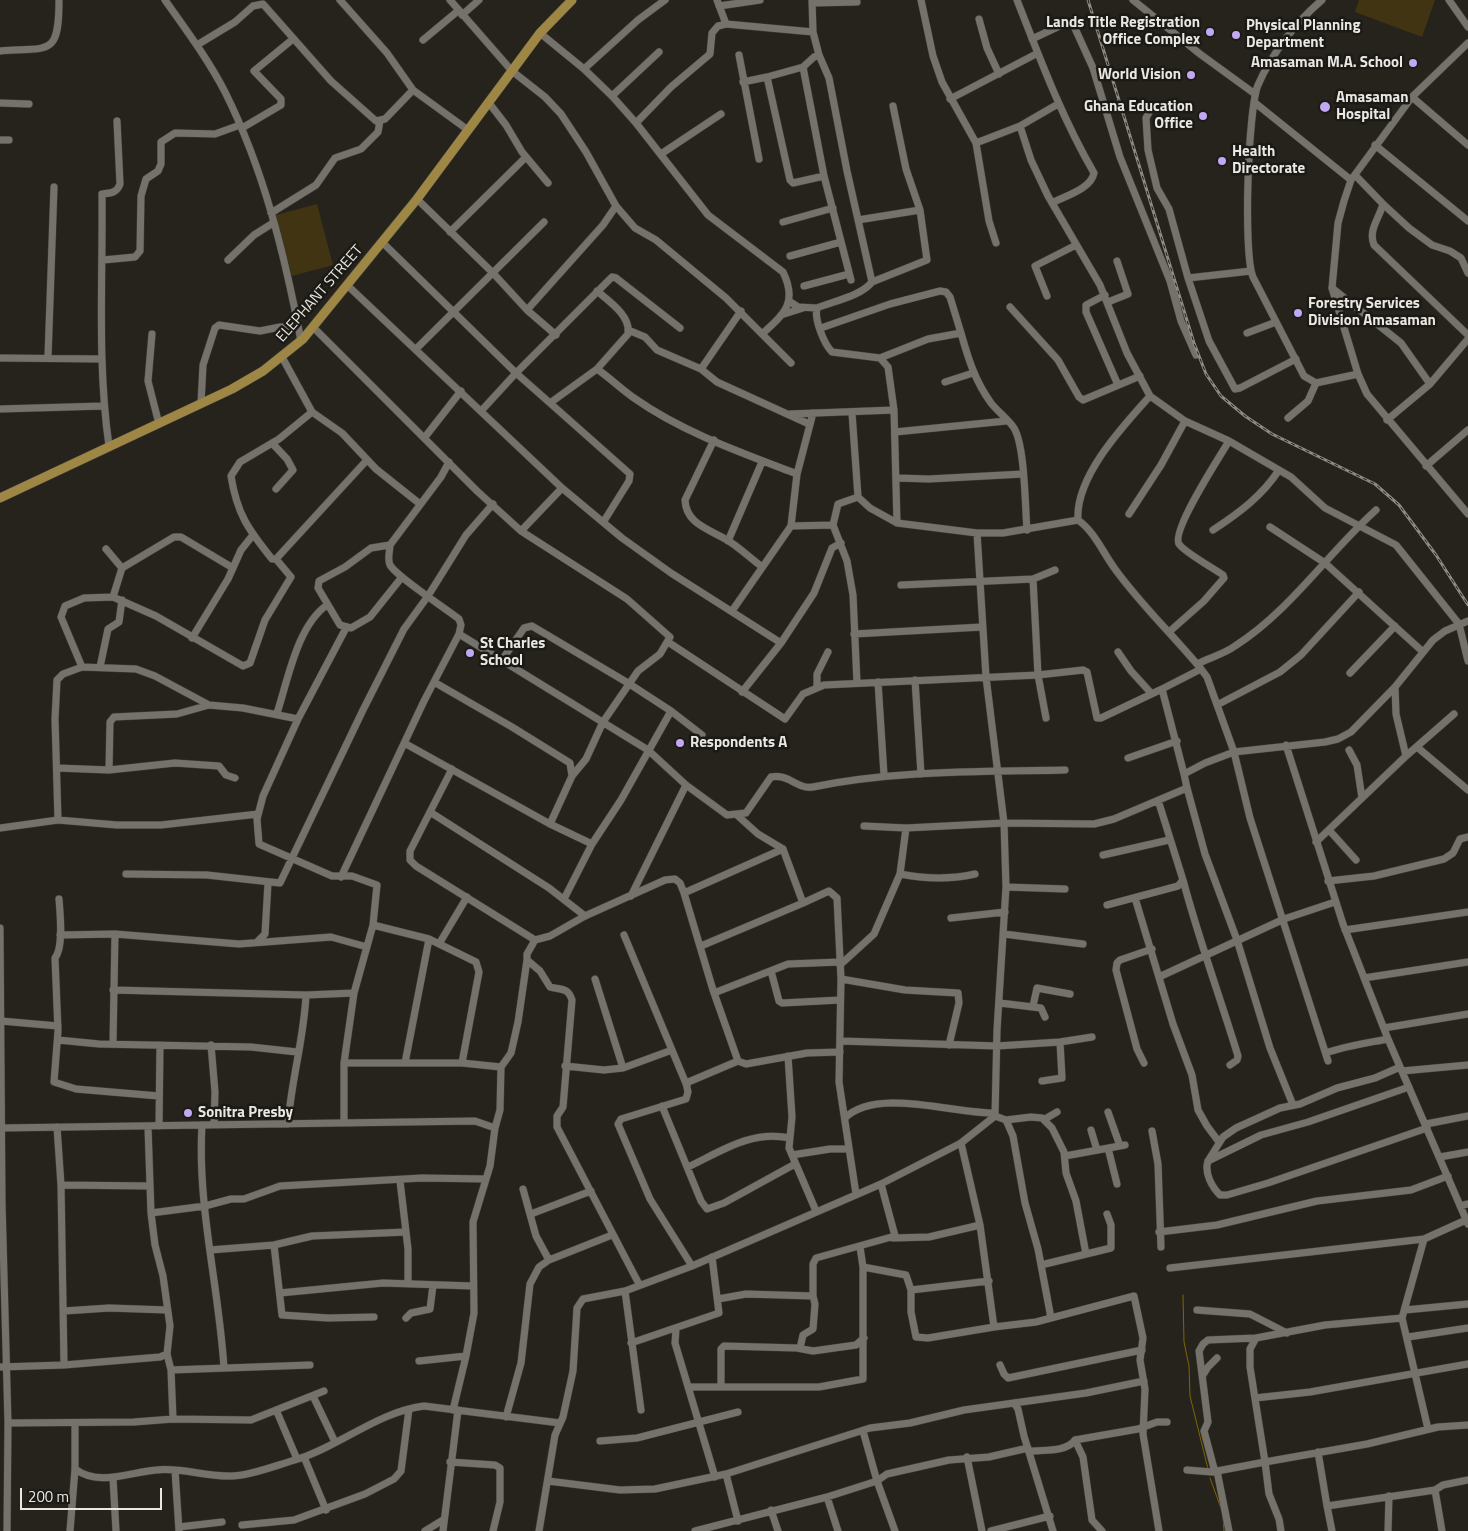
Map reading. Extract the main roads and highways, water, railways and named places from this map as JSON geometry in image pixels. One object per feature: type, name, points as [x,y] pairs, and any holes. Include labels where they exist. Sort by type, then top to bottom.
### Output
[{"type":"main road","name":"ELEPHANT STREET","points":[[0,498],[242,384],[282,357],[301,341],[417,199],[540,33],[568,1]]},
{"type":"waterway","points":[[1183,1295],[1184,1342],[1189,1366],[1190,1396],[1208,1469]]},
{"type":"waterway","points":[[1210,1478],[1222,1511]]},
{"type":"waterway","points":[[1223,1517],[1224,1531]]},
{"type":"railway","points":[[1088,0],[1194,343],[1206,374],[1221,396],[1245,416],[1272,434],[1375,484],[1399,505],[1436,555],[1468,605]]},
{"type":"place","name":"Lands Title Registration Office Complex","points":[[1210,32]]},
{"type":"place","name":"Physical Planning Department","points":[[1236,35]]},
{"type":"place","name":"Amasaman M.A. School","points":[[1413,63]]},
{"type":"place","name":"World Vision","points":[[1191,75]]},
{"type":"place","name":"Amasaman Hospital","points":[[1325,107]]},
{"type":"place","name":"Ghana Education Office","points":[[1203,116]]},
{"type":"place","name":"Health Directorate","points":[[1222,161]]},
{"type":"place","name":"Forestry Services Division Amasaman","points":[[1298,313]]},
{"type":"place","name":"St Charles School","points":[[470,653]]},
{"type":"place","name":"Respondents A","points":[[680,743]]},
{"type":"place","name":"Sonitra Presby","points":[[188,1113]]}]
